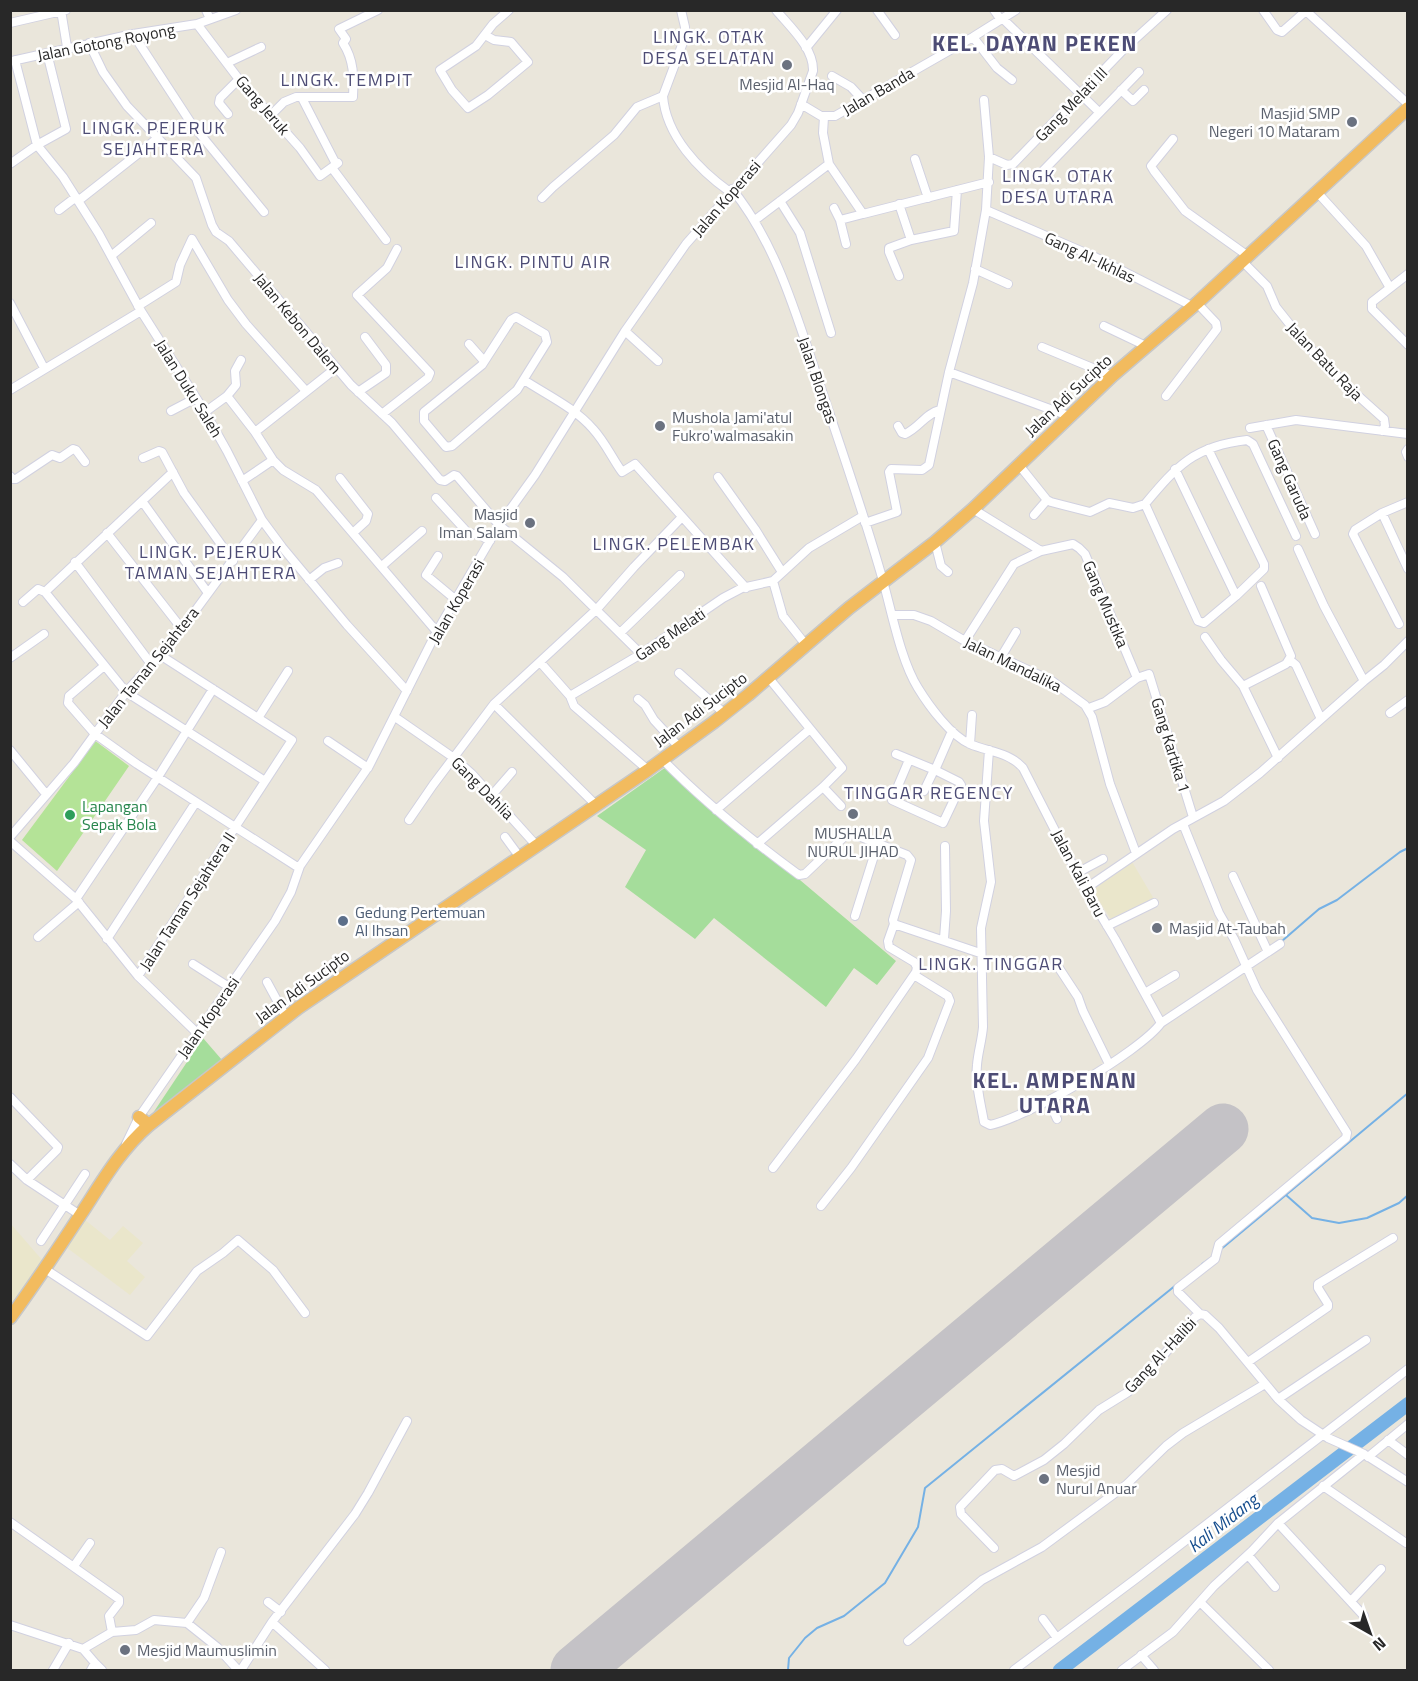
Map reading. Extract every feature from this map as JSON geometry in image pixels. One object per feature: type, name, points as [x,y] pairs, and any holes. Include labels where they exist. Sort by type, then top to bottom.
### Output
[{"type":"highway","name":"Jalan Adi Sucipto","points":[[10,1318],[45,1269],[71,1210],[125,1148],[144,1121],[286,1017],[648,770],[724,714],[883,581],[974,509],[1112,376],[1245,259],[1407,106]]},
{"type":"street","points":[[206,10],[210,19]]},
{"type":"street","name":"Jalan Gotong Royong","points":[[13,60],[133,34],[197,24],[236,10]]},
{"type":"street","points":[[271,114],[284,102],[302,98],[353,97],[354,68],[351,56],[343,43],[346,39],[339,29],[378,10]]},
{"type":"street","points":[[485,35],[494,40],[511,42],[528,62],[488,95],[468,108],[452,90],[440,70],[469,51],[509,10]]},
{"type":"street","points":[[542,198],[614,135],[637,107],[663,96],[685,37],[681,10]]},
{"type":"street","name":"Jalan Koperasi","points":[[144,1121],[197,1033],[286,903],[298,868],[368,768],[437,632],[499,525],[535,475],[626,331],[662,269],[791,125],[813,71],[812,59],[776,10]]},
{"type":"street","points":[[806,48],[837,10]]},
{"type":"street","points":[[877,10],[895,35]]},
{"type":"street","points":[[994,10],[1099,112]]},
{"type":"street","name":"Jalan Banda","points":[[801,104],[824,117],[833,117],[1016,10]]},
{"type":"street","name":"Gang Melati III","points":[[989,157],[1007,165],[1013,164],[1124,49],[1167,10]]},
{"type":"street","points":[[1263,10],[1277,30],[1282,32],[1306,11],[1407,106]]},
{"type":"street","points":[[10,23],[62,11],[67,47]]},
{"type":"street","name":"Gang Jeruk","points":[[197,24],[239,79],[300,148],[320,176],[335,165]]},
{"type":"street","points":[[133,34],[200,134],[264,212]]},
{"type":"street","points":[[973,37],[997,68],[1012,80]]},
{"type":"street","points":[[59,210],[158,138],[127,106],[103,72],[89,43]]},
{"type":"street","points":[[227,63],[261,47]]},
{"type":"street","points":[[11,163],[66,129],[46,53]]},
{"type":"street","name":"Jalan Duku Saleh","points":[[13,60],[37,145],[63,177],[77,199],[139,309],[205,412],[262,520],[309,580],[407,692]]},
{"type":"street","points":[[1037,177],[1139,72]]},
{"type":"street","points":[[832,76],[851,87],[862,100]]},
{"type":"street","points":[[228,114],[219,100],[239,79]]},
{"type":"street","points":[[1120,90],[1133,101],[1144,90]]},
{"type":"street","name":"Jalan Blongas","points":[[663,96],[663,107],[685,148],[703,170],[731,191],[755,220],[783,280],[849,469],[883,581]]},
{"type":"street","points":[[302,98],[335,165],[386,240]]},
{"type":"street","points":[[806,645],[783,616],[773,581],[809,548],[864,519],[897,513],[889,472],[891,469],[926,468],[929,465],[940,410],[975,269],[986,210],[989,157],[984,100]]},
{"type":"street","points":[[824,117],[823,133],[829,164],[863,214]]},
{"type":"street","name":"Jalan Kebon Dalem","points":[[158,138],[196,178],[206,212],[216,232],[229,241],[336,368],[382,414],[440,480],[445,481],[457,476],[499,525]]},
{"type":"street","points":[[1173,139],[1151,166],[1185,211],[1245,259]]},
{"type":"street","points":[[915,159],[928,198]]},
{"type":"street","points":[[755,220],[829,164]]},
{"type":"street","points":[[840,220],[989,182]]},
{"type":"street","points":[[899,276],[888,250],[911,240],[955,230],[957,190]]},
{"type":"street","points":[[1317,192],[1366,246],[1390,288]]},
{"type":"street","points":[[780,201],[800,232],[831,333]]},
{"type":"street","points":[[899,204],[911,240]]},
{"type":"street","points":[[834,208],[840,220],[846,244]]},
{"type":"street","name":"Gang Al-Ikhlas","points":[[986,210],[1095,257],[1195,304]]},
{"type":"street","points":[[111,256],[151,223]]},
{"type":"street","points":[[10,390],[139,309],[176,282],[180,264],[192,239],[228,300],[246,324],[306,391]]},
{"type":"street","points":[[382,414],[428,378],[430,373],[357,295],[387,268],[397,249]]},
{"type":"street","name":"Jalan Batu Raja","points":[[1245,259],[1267,286],[1276,307],[1303,341],[1346,385],[1384,419],[1385,426],[1382,431]]},
{"type":"street","points":[[975,269],[1008,284]]},
{"type":"street","points":[[1407,270],[1390,288],[1372,302],[1372,309],[1407,345]]},
{"type":"street","points":[[10,303],[44,368]]},
{"type":"street","points":[[1166,396],[1216,329],[1216,323],[1195,304]]},
{"type":"street","points":[[517,317],[545,334],[548,340],[524,380],[517,390],[452,446],[446,447],[424,421],[423,414],[484,361],[511,320],[517,317]]},
{"type":"street","points":[[1104,326],[1146,346]]},
{"type":"street","points":[[626,331],[658,361]]},
{"type":"street","points":[[358,392],[387,370],[386,364],[365,338]]},
{"type":"street","points":[[469,344],[484,361]]},
{"type":"street","points":[[1042,347],[1112,376]]},
{"type":"street","points":[[205,412],[227,396],[236,385],[236,371],[241,360]]},
{"type":"street","points":[[255,432],[336,368]]},
{"type":"street","points":[[949,372],[1070,416]]},
{"type":"street","points":[[524,380],[574,411],[593,428],[621,471],[635,464],[712,547],[746,588]]},
{"type":"street","points":[[227,396],[273,460],[284,470],[316,490],[437,632]]},
{"type":"street","points":[[171,411],[196,398]]},
{"type":"street","points":[[898,426],[905,434],[917,428],[933,412],[940,410]]},
{"type":"street","points":[[1250,428],[1296,420],[1407,434]]},
{"type":"street","name":"Gang Garuda","points":[[1266,425],[1315,534]]},
{"type":"street","points":[[1019,465],[1047,500],[1090,512],[1109,503],[1133,508],[1145,504],[1174,469],[1208,449],[1238,441],[1250,441],[1296,536]]},
{"type":"street","points":[[10,476],[16,479],[51,455],[60,458],[74,448],[85,462]]},
{"type":"street","points":[[1145,504],[1198,621],[1204,623],[1264,569],[1264,564],[1208,449]]},
{"type":"street","points":[[1407,449],[1407,457]]},
{"type":"street","points":[[143,458],[160,452],[184,493],[233,561]]},
{"type":"street","points":[[242,481],[273,460]]},
{"type":"street","points":[[1174,469],[1236,596]]},
{"type":"street","points":[[45,592],[173,472]]},
{"type":"street","points":[[717,477],[782,572]]},
{"type":"street","points":[[340,478],[368,514],[366,521],[354,532]]},
{"type":"street","points":[[436,498],[468,533],[480,535],[490,541]]},
{"type":"street","points":[[1034,515],[1047,500]]},
{"type":"street","points":[[142,501],[208,593]]},
{"type":"street","points":[[1399,624],[1353,534],[1355,530],[1382,513],[1407,502]]},
{"type":"street","points":[[974,509],[1041,551]]},
{"type":"street","points":[[1382,513],[1407,569]]},
{"type":"street","points":[[409,820],[494,704],[597,609],[682,517]]},
{"type":"street","name":"Jalan Taman Sejahtera","points":[[262,520],[182,628],[126,692],[95,734],[298,868]]},
{"type":"street","points":[[499,525],[597,609],[641,654]]},
{"type":"street","points":[[382,566],[422,531]]},
{"type":"street","points":[[106,533],[182,628]]},
{"type":"street","points":[[935,542],[941,566],[948,572]]},
{"type":"street","name":"Gang Mustika","points":[[965,641],[1010,569],[1024,558],[1041,551],[1072,544],[1085,554],[1137,678]]},
{"type":"street","points":[[1298,549],[1324,606],[1364,681]]},
{"type":"street","points":[[438,556],[426,575],[456,600]]},
{"type":"street","points":[[75,562],[150,664]]},
{"type":"street","points":[[309,580],[327,566],[338,563]]},
{"type":"street","points":[[620,633],[680,574]]},
{"type":"street","name":"Gang Melati","points":[[570,696],[641,654],[723,598],[746,588],[773,581]]},
{"type":"street","name":"Jalan Kali Baru","points":[[883,581],[892,615],[918,687],[952,731],[970,744],[1010,757],[1023,768],[1085,889],[1161,1023]]},
{"type":"street","points":[[1243,686],[1290,660],[1291,653],[1261,586]]},
{"type":"street","points":[[23,602],[38,589],[45,592],[126,692],[265,781]]},
{"type":"street","name":"Jalan Mandalika","points":[[892,615],[914,615],[931,621],[965,641],[1052,681],[1089,708]]},
{"type":"street","points":[[1001,657],[1016,632]]},
{"type":"street","points":[[10,658],[45,634]]},
{"type":"street","points":[[1205,637],[1243,686],[1278,758]]},
{"type":"street","points":[[1085,889],[1136,853],[1193,817],[1224,801],[1278,758],[1384,665],[1407,641]]},
{"type":"street","points":[[160,655],[258,718],[288,671]]},
{"type":"street","points":[[1290,660],[1296,665],[1321,719]]},
{"type":"street","points":[[540,662],[570,696],[574,706],[648,770]]},
{"type":"street","points":[[104,666],[69,696],[68,700],[68,703],[95,734],[74,763],[46,794],[11,842],[77,901],[138,976],[197,1033]]},
{"type":"street","points":[[679,673],[724,714]]},
{"type":"street","name":"Gang Kartika 1","points":[[1137,678],[1149,674],[1193,817]]},
{"type":"street","points":[[757,844],[824,787],[842,768],[768,677]]},
{"type":"street","points":[[1136,853],[1110,784],[1089,708],[1105,702],[1137,678]]},
{"type":"street","points":[[38,937],[77,901],[213,689]]},
{"type":"street","points":[[638,699],[679,747]]},
{"type":"street","points":[[1390,713],[1407,700]]},
{"type":"street","points":[[494,704],[596,804]]},
{"type":"street","points":[[970,744],[972,715]]},
{"type":"street","name":"Gang Dahlia","points":[[395,717],[454,758],[492,795],[536,845]]},
{"type":"street","name":"Jalan Taman Sejahtera II","points":[[138,976],[292,740],[258,718]]},
{"type":"street","points":[[716,810],[810,729]]},
{"type":"street","points":[[924,791],[952,731]]},
{"type":"street","points":[[328,741],[368,768]]},
{"type":"street","points":[[10,750],[46,794]]},
{"type":"street","points":[[989,750],[984,821],[991,882],[981,928],[983,1027],[976,1065],[984,1122],[987,1125],[994,1125],[1049,1101],[1109,1064],[1141,1043],[1161,1023],[1280,944]]},
{"type":"street","points":[[896,754],[959,782],[961,785],[943,823],[892,800],[909,760]]},
{"type":"street","points":[[662,759],[701,798],[757,844],[802,876],[843,836],[850,834],[907,855],[911,860],[888,941],[889,947],[916,964],[916,972],[856,1059],[773,1168]]},
{"type":"street","points":[[492,795],[512,772]]},
{"type":"street","points":[[824,787],[841,806]]},
{"type":"street","points":[[107,939],[196,802]]},
{"type":"street","points":[[1183,824],[1219,913],[1234,939],[1257,990],[1347,1133],[1347,1137],[1219,1244],[1215,1259],[1178,1288],[1178,1292],[1200,1314]]},
{"type":"street","points":[[505,837],[519,856]]},
{"type":"street","points":[[855,916],[878,843]]},
{"type":"street","points":[[944,939],[945,846]]},
{"type":"street","points":[[1077,873],[1102,859]]},
{"type":"street","points":[[1233,876],[1268,952]]},
{"type":"street","points":[[1107,926],[1154,903]]},
{"type":"street","points":[[894,924],[980,953]]},
{"type":"street","points":[[1055,962],[1076,992],[1109,1064]]},
{"type":"street","points":[[193,964],[229,987]]},
{"type":"street","points":[[821,1206],[851,1168],[928,1058],[950,1001],[948,996],[914,975]]},
{"type":"street","points":[[1145,993],[1175,975]]},
{"type":"street","points":[[267,981],[286,1017]]},
{"type":"street","points":[[10,1097],[58,1147],[27,1180]]},
{"type":"street","points":[[1049,1101],[1057,1119]]},
{"type":"street","points":[[10,1164],[27,1180],[71,1210]]},
{"type":"street","points":[[41,1241],[71,1210],[85,1174]]},
{"type":"street","points":[[1248,1362],[1328,1307],[1318,1284],[1393,1238]]},
{"type":"street","points":[[45,1269],[147,1336],[197,1271],[224,1253],[238,1240],[273,1270],[305,1313]]},
{"type":"street","name":"Gang Al-Halibi","points":[[994,1548],[959,1510],[995,1470],[1002,1469],[1014,1476],[1038,1463],[1064,1444],[1099,1410],[1128,1392],[1200,1314],[1205,1315],[1219,1328],[1278,1399],[1301,1420],[1325,1436],[1364,1454],[1407,1482]]},
{"type":"street","points":[[1278,1399],[1366,1340]]},
{"type":"street","points":[[1014,1671],[1325,1436],[1407,1369]]},
{"type":"street","points":[[908,1641],[982,1580],[1042,1547],[1126,1485],[1166,1446],[1183,1433],[1265,1384]]},
{"type":"street","points":[[82,1649],[112,1632],[135,1630],[154,1620],[187,1623],[217,1647],[239,1671],[272,1622],[355,1514],[369,1493],[407,1420]]},
{"type":"street","points":[[1122,1671],[1173,1632],[1224,1576],[1248,1555],[1278,1523],[1364,1454],[1388,1440],[1407,1424]]},
{"type":"street","points":[[1388,1440],[1407,1455]]},
{"type":"street","points":[[1323,1486],[1406,1543]]},
{"type":"street","points":[[10,1522],[118,1599],[119,1603],[109,1616],[112,1632]]},
{"type":"street","points":[[1278,1523],[1364,1616]]},
{"type":"street","points":[[74,1566],[90,1543]]},
{"type":"street","points":[[187,1623],[204,1598],[221,1552]]},
{"type":"street","points":[[1248,1555],[1275,1587]]},
{"type":"street","points":[[1351,1601],[1381,1569]]},
{"type":"street","points":[[268,1602],[281,1611]]},
{"type":"street","points":[[1200,1602],[1263,1669]]},
{"type":"street","points":[[1043,1619],[1058,1638]]},
{"type":"street","points":[[272,1622],[326,1671]]},
{"type":"street","points":[[10,1625],[82,1649],[93,1666],[102,1671]]},
{"type":"street","points":[[53,1671],[69,1643]]},
{"type":"street","points":[[1141,1655],[1154,1671]]},
{"type":"shaded area","points":[[1131,860],[1154,899],[1113,922],[1090,887]]},
{"type":"shaded area","points":[[84,1219],[110,1240],[123,1226],[143,1243],[127,1261],[145,1277],[130,1295],[66,1247]]},
{"type":"shaded area","points":[[10,1223],[43,1261],[11,1303],[10,1303]]},
{"type":"green space","points":[[94,740],[129,766],[57,871],[22,840]]},
{"type":"green space","points":[[666,767],[896,961],[877,985],[854,968],[826,1007],[714,918],[695,939],[625,887],[646,850],[597,816]]},
{"type":"green space","points":[[203,1038],[222,1060],[147,1122]]},
{"type":"waterway","points":[[1282,941],[1319,909],[1337,900],[1408,848]]},
{"type":"waterway","points":[[1220,1250],[1408,1093]]},
{"type":"waterway","points":[[1286,1195],[1312,1218],[1339,1223],[1367,1218],[1399,1203],[1408,1195]]},
{"type":"waterway","points":[[1202,1264],[1212,1257]]},
{"type":"waterway","points":[[788,1670],[789,1658],[805,1638],[817,1628],[844,1616],[885,1583],[918,1527],[925,1488],[1176,1285]]},
{"type":"waterway","name":"Kali Midang","points":[[1060,1670],[1408,1404]]},
{"type":"runway","points":[[576,1670],[1223,1129]]},
{"type":"place","name":"Mesjid Al-Haq","points":[[787,65]]},
{"type":"place","name":"Masjid SMP Negeri 10 Mataram","points":[[1352,122]]},
{"type":"place","name":"Mushola Jami'atul Fukro'walmasakin","points":[[660,426]]},
{"type":"place","name":"Masjid Iman Salam","points":[[530,523]]},
{"type":"place","name":"MUSHALLA NURUL JIHAD","points":[[853,814]]},
{"type":"place","name":"Lapangan Sepak Bola","points":[[70,815]]},
{"type":"place","name":"Gedung Pertemuan Al Ihsan","points":[[343,921]]},
{"type":"place","name":"Masjid At-Taubah","points":[[1157,928]]},
{"type":"place","name":"Mesjid Nurul Anuar","points":[[1044,1479]]},
{"type":"place","name":"Mesjid Maumuslimin","points":[[125,1650]]},
{"type":"district","name":"KEL. DAYAN PEKEN","points":[[1035,43]]},
{"type":"district","name":"LINGK. OTAK DESA SELATAN","points":[[709,47]]},
{"type":"district","name":"LINGK. TEMPIT","points":[[347,80]]},
{"type":"district","name":"LINGK. PEJERUK SEJAHTERA","points":[[154,138]]},
{"type":"district","name":"LINGK. OTAK DESA UTARA","points":[[1058,186]]},
{"type":"district","name":"LINGK. PINTU AIR","points":[[533,262]]},
{"type":"district","name":"LINGK. PELEMBAK","points":[[674,544]]},
{"type":"district","name":"LINGK. PEJERUK TAMAN SEJAHTERA","points":[[211,562]]},
{"type":"district","name":"TINGGAR REGENCY","points":[[929,793]]},
{"type":"district","name":"LINGK. TINGGAR","points":[[991,964]]},
{"type":"district","name":"KEL. AMPENAN UTARA","points":[[1055,1092]]}]
